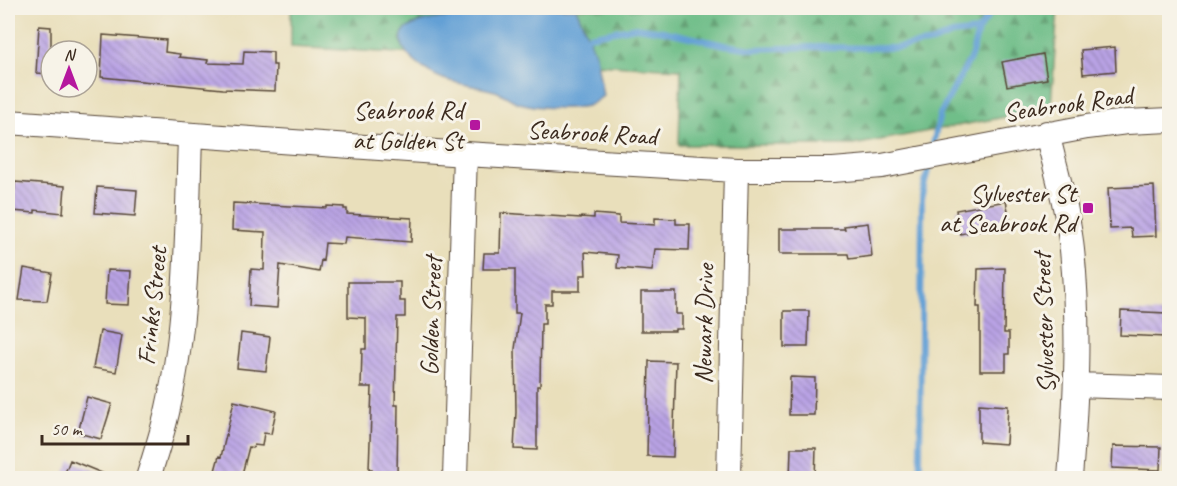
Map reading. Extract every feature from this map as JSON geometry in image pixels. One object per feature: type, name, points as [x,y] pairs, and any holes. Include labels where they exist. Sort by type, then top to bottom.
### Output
[{"type":"street","name":"Seabrook Road","points":[[8,122],[190,136],[736,170],[833,170],[882,166],[1047,133],[1127,122],[1170,120]]},
{"type":"street","name":"Sylvester Street","points":[[1047,133],[1072,248],[1075,291],[1076,386],[1070,478]]},
{"type":"street","name":"Frinks Street","points":[[148,478],[168,409],[181,332],[186,267],[190,136]]},
{"type":"street","name":"Golden Street","points":[[455,478],[465,154]]},
{"type":"street","name":"Newark Drive","points":[[729,478],[736,170]]},
{"type":"street","points":[[1076,386],[1170,388]]},
{"type":"green space","points":[[291,8],[1058,8],[1051,105],[1016,115],[853,145],[679,145],[681,69],[291,47]]},
{"type":"water","points":[[498,8],[576,8],[596,55],[603,96],[589,105],[571,108],[519,103],[498,92],[437,76],[411,58],[403,47],[402,34],[413,25]]},
{"type":"building","points":[[39,26],[51,27],[51,39],[39,39],[39,73],[36,73]]},
{"type":"building","points":[[103,35],[166,40],[165,52],[180,54],[179,57],[208,60],[207,63],[243,64],[244,51],[273,52],[273,65],[276,65],[275,91],[223,89],[101,77]]},
{"type":"building","points":[[1115,47],[1116,71],[1083,74],[1081,50]]},
{"type":"building","points":[[1043,54],[1047,79],[1007,86],[1002,62]]},
{"type":"building","points":[[15,182],[65,186],[63,213],[35,210],[35,213],[13,211]]},
{"type":"building","points":[[1154,186],[1156,236],[1132,237],[1131,228],[1110,229],[1108,188]]},
{"type":"building","points":[[97,187],[137,190],[135,216],[95,213]]},
{"type":"building","points":[[1006,201],[1011,225],[960,234],[956,210]]},
{"type":"building","points":[[233,203],[344,207],[347,209],[347,214],[412,218],[411,242],[345,237],[344,244],[325,243],[319,272],[280,265],[277,308],[249,306],[251,269],[264,270],[265,232],[232,230]]},
{"type":"building","points":[[501,213],[581,218],[594,218],[594,214],[619,216],[619,223],[655,225],[655,218],[676,219],[676,224],[690,224],[689,250],[655,249],[652,271],[617,268],[618,255],[585,252],[586,275],[580,275],[580,291],[552,291],[552,304],[545,304],[545,324],[541,324],[540,386],[537,386],[537,450],[514,449],[515,349],[520,313],[515,313],[515,269],[483,269],[484,253],[500,253]]},
{"type":"building","points":[[868,223],[872,256],[849,259],[848,254],[779,254],[779,229],[845,229],[844,226]]},
{"type":"building","points":[[24,268],[52,273],[47,301],[19,300]]},
{"type":"building","points":[[1005,268],[1004,333],[1009,333],[1006,371],[980,371],[978,269]]},
{"type":"building","points":[[107,270],[131,271],[129,305],[105,304]]},
{"type":"building","points":[[348,282],[400,282],[400,301],[405,301],[405,317],[397,317],[395,405],[398,405],[397,478],[371,478],[372,469],[369,469],[372,387],[361,387],[362,349],[366,349],[366,318],[348,317]]},
{"type":"building","points":[[641,292],[676,292],[676,314],[682,314],[682,329],[641,331]]},
{"type":"building","points":[[784,311],[809,311],[808,347],[784,347]]},
{"type":"building","points":[[1121,311],[1167,313],[1166,337],[1120,335]]},
{"type":"building","points":[[100,331],[122,335],[116,372],[93,368]]},
{"type":"building","points":[[241,333],[270,337],[266,371],[237,368]]},
{"type":"building","points":[[649,361],[676,362],[673,457],[647,456]]},
{"type":"building","points":[[790,377],[815,378],[814,415],[789,415]]},
{"type":"building","points":[[87,397],[112,404],[101,439],[78,433]]},
{"type":"building","points":[[234,401],[276,411],[271,434],[264,433],[262,446],[249,447],[241,478],[213,478],[219,456],[221,457]]},
{"type":"building","points":[[979,404],[1008,406],[1006,444],[979,442]]},
{"type":"building","points":[[1113,446],[1161,447],[1160,470],[1112,468]]},
{"type":"building","points":[[791,448],[816,448],[815,478],[790,478]]},
{"type":"building","points":[[70,460],[114,478],[63,478]]},
{"type":"waterway","points":[[932,149],[940,114],[971,57],[978,31],[994,8]]},
{"type":"waterway","points":[[589,36],[636,27],[753,49],[894,48],[933,42],[952,34],[978,31]]},
{"type":"waterway","points":[[917,478],[920,464],[922,195],[930,162]]},
{"type":"place","name":"Seabrook Rd at Golden St","points":[[475,125]]},
{"type":"place","name":"Sylvester St at Seabrook Rd","points":[[1088,208]]}]
